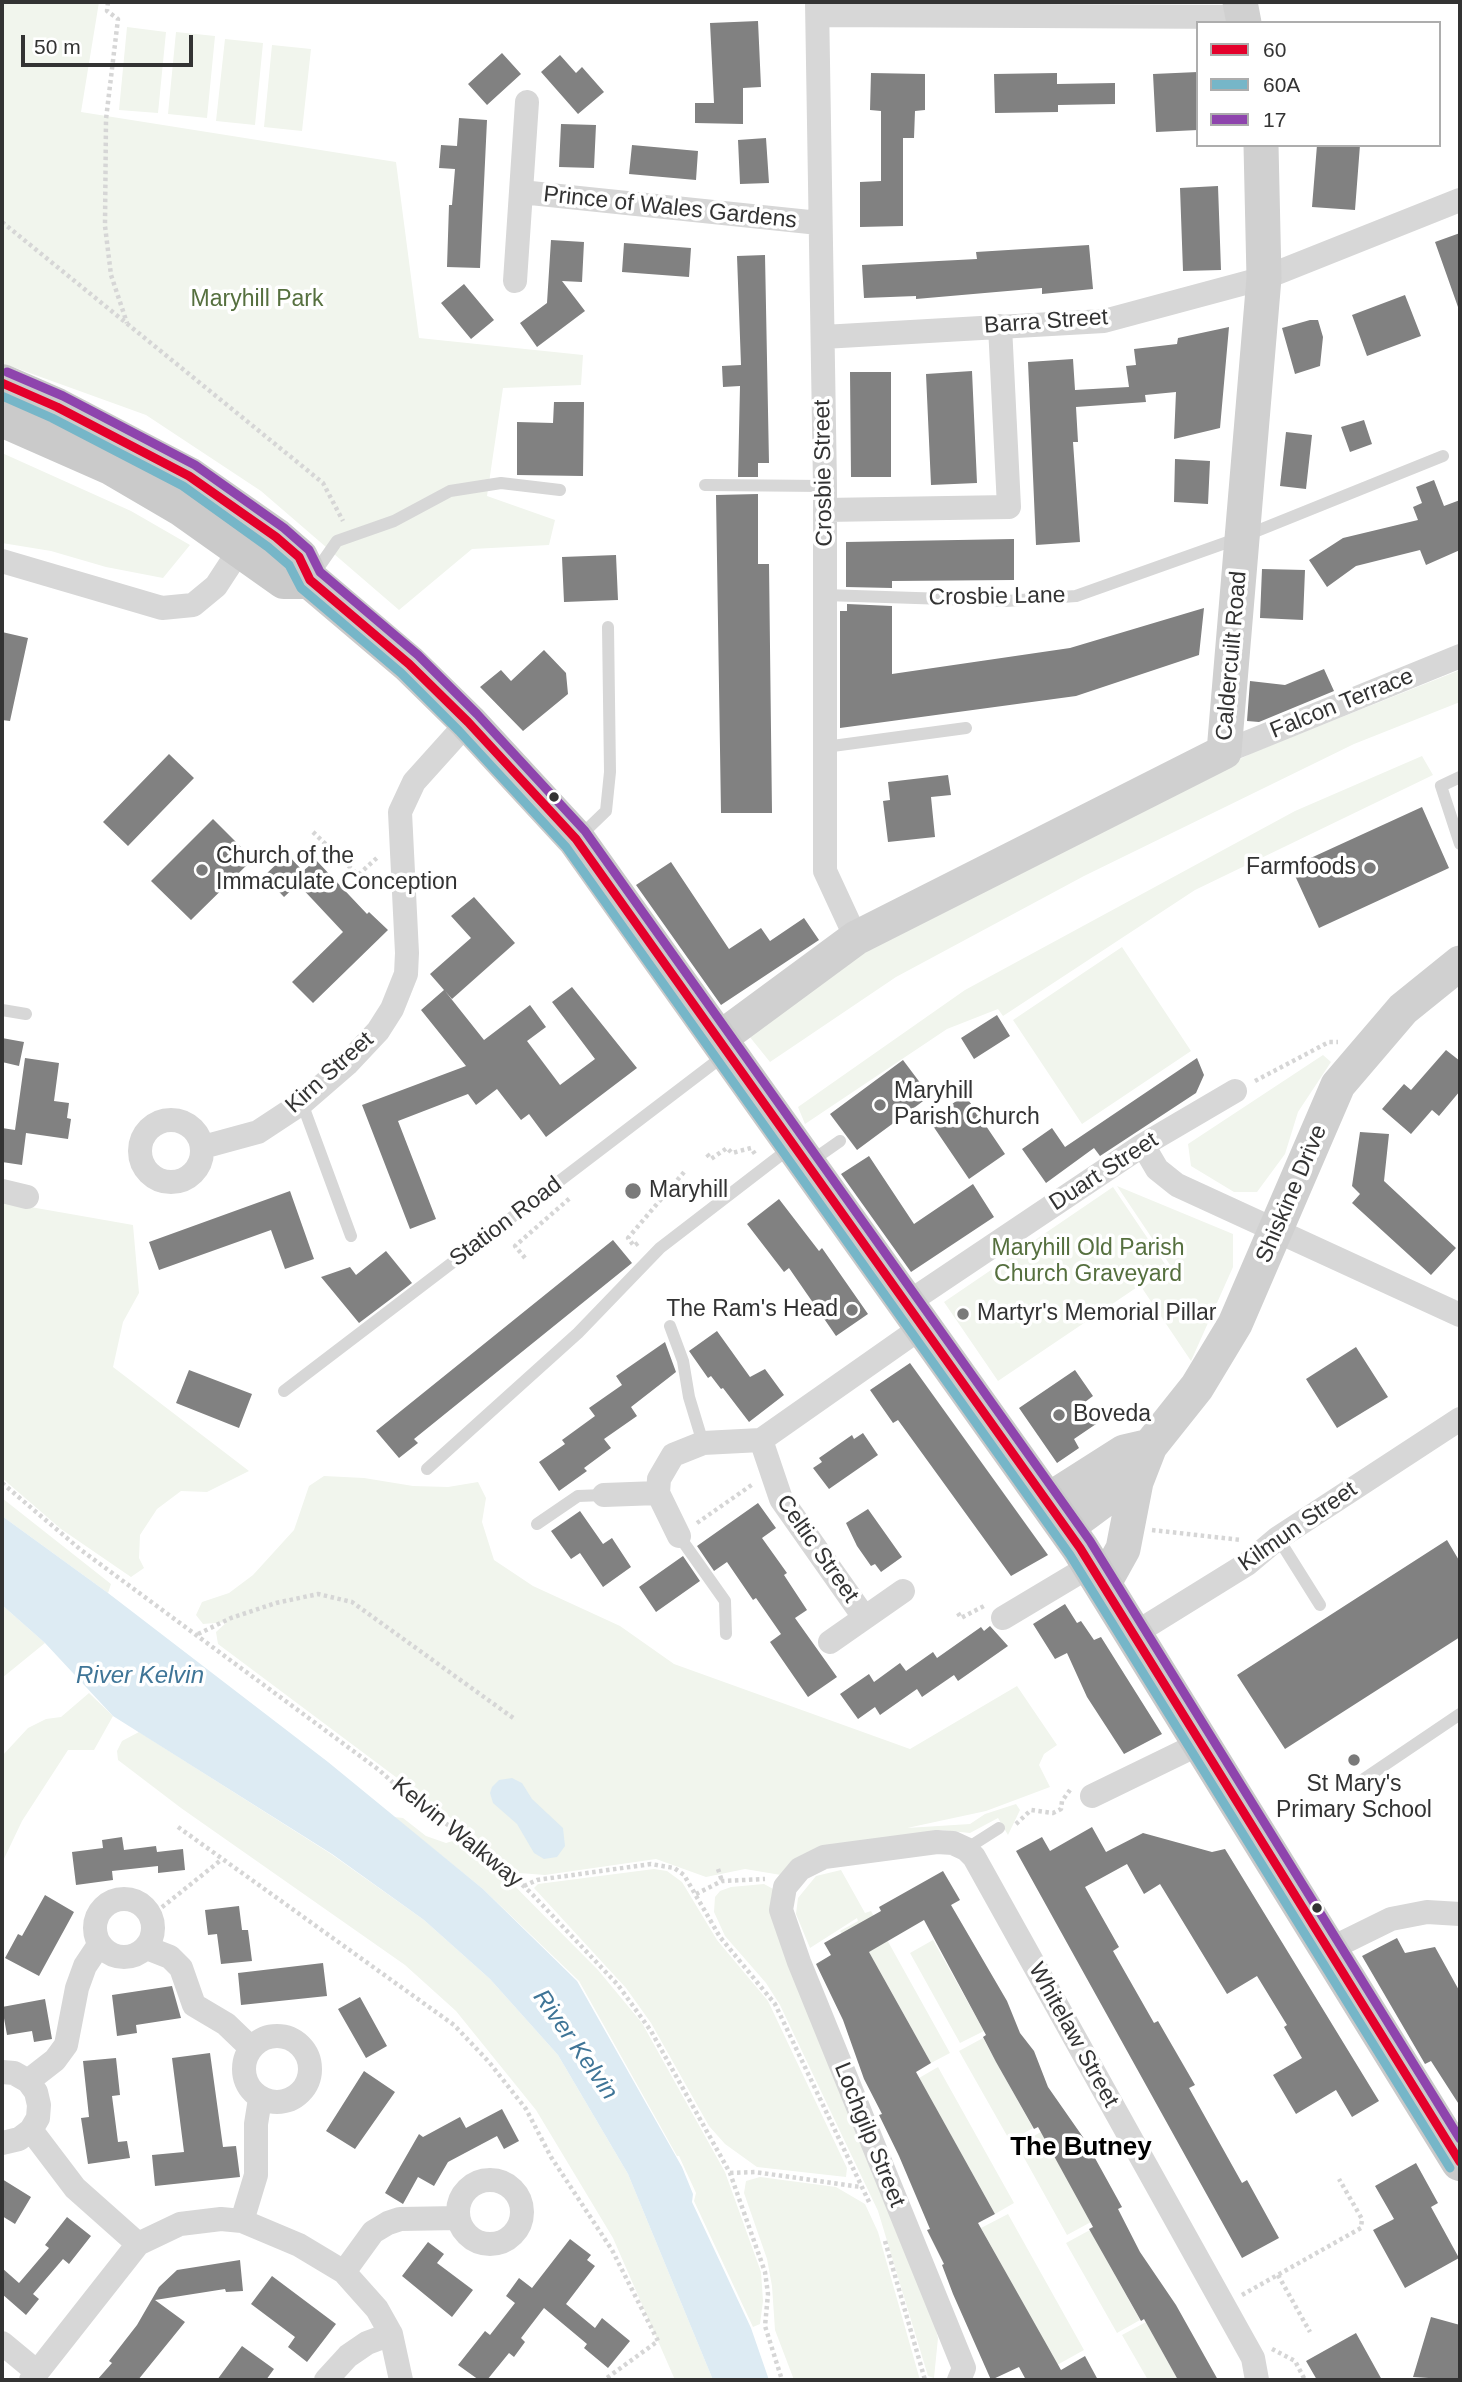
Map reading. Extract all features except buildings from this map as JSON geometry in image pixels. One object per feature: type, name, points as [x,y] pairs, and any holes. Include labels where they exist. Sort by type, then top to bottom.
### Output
[{"type":"main road","points":[[2,383],[57,407],[178,470],[249,536],[285,580],[310,580],[409,664],[468,722],[576,839],[728,1052],[783,1152],[914,1316],[1097,1575],[1460,2162]]},
{"type":"main road","points":[[2,418],[111,466],[181,507],[249,536]]},
{"type":"street","points":[[817,8],[1242,14]]},
{"type":"street","name":"Crosbie Street","points":[[817,8],[825,498],[825,871],[856,937]]},
{"type":"street","name":"Prince of Wales Gardens","points":[[515,281],[527,102]]},
{"type":"street","name":"Caldercuilt Road","points":[[728,1052],[856,937],[1224,752],[1264,278],[1261,147]]},
{"type":"street","name":"Prince of Wales Gardens","points":[[521,192],[819,223]]},
{"type":"street","name":"Barra Street","points":[[823,337],[1104,321],[1264,278],[1460,200]]},
{"type":"street","points":[[825,498],[1009,507],[1000,326]]},
{"type":"street","points":[[2,561],[162,608],[193,605],[216,586],[249,536]]},
{"type":"street","name":"Falcon Terrace","points":[[1224,752],[1460,656]]},
{"type":"street","name":"Kirn Street","points":[[203,1147],[258,1132],[302,1103],[347,1064],[378,1031],[401,992],[407,953],[399,838],[400,812],[414,782],[468,722]]},
{"type":"street","name":"Shiskine Drive","points":[[1097,1575],[1123,1549],[1136,1482],[1150,1446],[1197,1387],[1226,1342],[1338,1085],[1403,1009],[1460,963]]},
{"type":"street","name":"Duart Street","points":[[914,1316],[960,1267],[1143,1145],[1236,1091]]},
{"type":"street","points":[[1143,1145],[1157,1169],[1177,1185],[1460,1315]]},
{"type":"street","points":[[2,1191],[27,1197]]},
{"type":"street","points":[[679,1536],[658,1493],[659,1479],[673,1455],[703,1443],[761,1440],[914,1316]]},
{"type":"street","name":"Kilmun Street","points":[[1134,1634],[1247,1564],[1274,1541],[1460,1419]]},
{"type":"street","name":"Celtic Street","points":[[761,1440],[781,1499],[864,1617]]},
{"type":"street","points":[[1056,1515],[1124,1452],[1150,1446]]},
{"type":"street","points":[[1056,1515],[1136,1482]]},
{"type":"street","points":[[604,1495],[658,1493]]},
{"type":"street","points":[[1003,1618],[1097,1575]]},
{"type":"street","name":"Celtic Street","points":[[830,1642],[903,1591]]},
{"type":"street","points":[[1086,1791],[1201,1743]]},
{"type":"street","points":[[785,1887],[800,1869],[824,1857],[937,1842],[953,1843],[971,1854]]},
{"type":"street","name":"Whitelaw Street","points":[[971,1854],[1223,2305],[1251,2360]]},
{"type":"street","name":"Lochgilp Street","points":[[785,1887],[781,1910],[788,1935],[965,2376]]},
{"type":"street","points":[[115,1900],[136,1901],[151,1916],[154,1927],[147,1948],[136,1956],[122,1958],[110,1954],[99,1945],[95,1924],[98,1914],[115,1900]]},
{"type":"street","points":[[1330,1950],[1383,1922],[1427,1912],[1460,1914]]},
{"type":"street","points":[[28,2081],[55,2060],[66,2045],[77,1988],[85,1966],[99,1945]]},
{"type":"street","points":[[147,1948],[170,1957],[181,1968],[194,2004],[226,2024],[251,2048]]},
{"type":"street","points":[[275,2036],[288,2038],[300,2046],[308,2057],[310,2070],[307,2084],[299,2094],[287,2101],[273,2103],[260,2099],[250,2089],[244,2076],[244,2061],[251,2048],[262,2039],[275,2036]]},
{"type":"street","points":[[2,2072],[15,2073],[28,2081],[36,2092],[39,2105],[38,2118],[31,2130],[19,2140],[2,2143]]},
{"type":"street","points":[[242,2221],[256,2175],[256,2124],[260,2099]]},
{"type":"street","points":[[31,2130],[75,2188],[138,2244]]},
{"type":"street","points":[[344,2272],[373,2232],[388,2223],[400,2219],[458,2218]]},
{"type":"street","points":[[2,2343],[34,2376],[138,2244],[180,2224],[202,2220],[242,2221],[312,2251],[344,2272],[377,2309],[391,2334],[401,2380]]},
{"type":"street","points":[[326,2380],[348,2356],[367,2343],[391,2334]]},
{"type":"lane","name":"Crosbie Lane","points":[[825,595],[1006,601],[1076,596],[1242,537],[1443,456]]},
{"type":"lane","points":[[310,580],[337,541],[394,521],[450,491],[501,483],[560,491]]},
{"type":"lane","points":[[705,485],[825,498]]},
{"type":"lane","points":[[576,839],[606,811],[610,772],[608,627]]},
{"type":"lane","points":[[825,747],[966,728]]},
{"type":"lane","points":[[1460,777],[1441,786],[1460,844]]},
{"type":"lane","points":[[2,1010],[26,1014]]},
{"type":"lane","name":"Station Road","points":[[284,1391],[728,1052]]},
{"type":"lane","points":[[302,1103],[351,1236]]},
{"type":"lane","points":[[427,1469],[578,1333],[660,1248],[783,1152],[840,1142]]},
{"type":"lane","points":[[670,1326],[683,1361],[689,1397],[703,1443]]},
{"type":"lane","points":[[537,1524],[578,1496],[604,1495]]},
{"type":"lane","points":[[679,1536],[725,1601],[726,1634]]},
{"type":"lane","points":[[1274,1541],[1320,1605]]},
{"type":"lane","points":[[1355,1785],[1460,1714]]},
{"type":"lane","points":[[971,1854],[999,1828]]},
{"type":"path","points":[[108,2],[107,11],[118,19],[106,119],[105,226],[111,275],[127,324]]},
{"type":"path","points":[[2,222],[323,483],[345,525],[337,541]]},
{"type":"path","points":[[313,832],[358,875],[399,838]]},
{"type":"path","points":[[1236,1091],[1329,1042],[1373,1044]]},
{"type":"path","points":[[707,1154],[711,1159],[727,1148],[732,1153],[751,1148],[783,1152]]},
{"type":"path","points":[[745,1163],[783,1152]]},
{"type":"path","points":[[645,1238],[634,1246],[628,1238],[685,1171]]},
{"type":"path","points":[[679,1536],[771,1472]]},
{"type":"path","name":"Kelvin Walkway","points":[[2,1483],[81,1550],[379,1770],[417,1804],[485,1850],[524,1886],[635,2007],[730,2173],[765,2273],[768,2294],[765,2326],[782,2380]]},
{"type":"path","points":[[1143,1538],[1148,1530],[1274,1541]]},
{"type":"path","points":[[198,1634],[265,1606],[318,1594],[352,1602],[516,1720]]},
{"type":"path","points":[[1014,1829],[1020,1817],[1031,1810],[1053,1813],[1061,1810],[1065,1794],[1086,1791]]},
{"type":"path","points":[[178,1827],[454,2025],[489,2062],[526,2109],[551,2157],[612,2250],[658,2341],[604,2380]]},
{"type":"path","points":[[151,1916],[221,1860]]},
{"type":"path","points":[[524,1886],[537,1880],[657,1864],[679,1872],[696,1894],[725,1944],[757,1979],[775,2004],[875,2212]]},
{"type":"path","points":[[718,1869],[722,1881]]},
{"type":"path","points":[[696,1894],[722,1881],[760,1878],[785,1887]]},
{"type":"path","points":[[730,2173],[755,2172],[861,2187]]},
{"type":"path","points":[[1223,2305],[1361,2228],[1362,2220],[1339,2179]]},
{"type":"path","points":[[883,2232],[925,2380]]},
{"type":"path","points":[[1278,2275],[1310,2332]]},
{"type":"path","points":[[1251,2360],[1274,2349],[1289,2356],[1299,2366],[1305,2380]]},
{"type":"green space","name":"Maryhill Park","points":[[2,2],[99,2],[81,112],[396,162],[419,338],[583,355],[581,385],[503,388],[487,496],[555,520],[549,545],[472,549],[399,610],[261,491],[146,415],[2,363]]},
{"type":"green space","points":[[127,27],[166,32],[158,113],[119,110]]},
{"type":"green space","points":[[176,32],[215,36],[207,118],[168,114]]},
{"type":"green space","points":[[225,39],[263,43],[255,125],[216,121]]},
{"type":"green space","points":[[272,45],[311,49],[302,131],[264,127]]},
{"type":"green space","points":[[2,453],[131,511],[190,545],[163,578],[106,567],[51,551],[2,543]]},
{"type":"green space","points":[[1460,670],[1460,702],[1354,744],[1084,876],[896,977],[770,1062],[745,1031],[890,933],[1254,752]]},
{"type":"green space","points":[[1422,756],[1433,775],[1195,890],[1003,1016],[998,1009],[947,1029],[805,1124],[798,1107],[965,990],[1295,811]]},
{"type":"green space","points":[[1122,947],[1191,1051],[1082,1124],[1013,1020]]},
{"type":"green space","points":[[1323,1055],[1331,1062],[1298,1112],[1285,1154],[1257,1192],[1234,1192],[1191,1166],[1188,1144]]},
{"type":"green space","points":[[1117,1186],[1233,1234],[1233,1267],[1191,1361],[1142,1288],[1172,1268]]},
{"type":"green space","name":"Maryhill Old Parish Church Graveyard","points":[[1113,1187],[1167,1267],[998,1381],[944,1302]]},
{"type":"green space","points":[[2,1202],[133,1225],[139,1293],[123,1322],[113,1367],[249,1471],[207,1492],[181,1491],[157,1509],[140,1535],[139,1558],[144,1568],[131,1577],[61,1529],[2,1478]]},
{"type":"green space","points":[[324,1476],[364,1478],[413,1486],[448,1487],[478,1482],[486,1498],[482,1522],[494,1560],[533,1586],[620,1626],[674,1664],[910,1749],[1017,1686],[1057,1745],[1044,1754],[1039,1765],[1050,1787],[986,1811],[907,1828],[970,1824],[985,1814],[1016,1804],[1020,1810],[1008,1835],[998,1818],[970,1833],[941,1830],[822,1846],[802,1855],[781,1875],[745,1869],[706,1877],[656,1859],[545,1875],[519,1873],[468,1831],[218,1644],[216,1632],[227,1622],[203,1624],[196,1615],[202,1602],[229,1593],[253,1575],[294,1530],[309,1486]]},
{"type":"green space","points":[[2,1498],[111,1584],[108,1593],[2,1516]]},
{"type":"green space","points":[[2,1605],[45,1643],[2,1678]]},
{"type":"green space","points":[[89,1693],[113,1716],[94,1750],[68,1750],[22,1821],[2,1863],[2,1756],[28,1728],[46,1719],[61,1717]]},
{"type":"green space","points":[[139,1732],[331,1854],[424,1920],[490,1979],[558,2055],[628,2174],[713,2380],[675,2380],[613,2238],[536,2110],[456,2011],[405,1965],[181,1808],[118,1760],[117,1751],[122,1741]]},
{"type":"green space","points":[[394,1817],[403,1818],[426,1836],[446,1843],[463,1838],[481,1852],[598,1970],[642,2023],[725,2172],[761,2272],[763,2301],[760,2324],[753,2327],[694,2201],[696,2193],[679,2156],[579,1981],[483,1889]]},
{"type":"green space","points":[[654,1869],[667,1871],[682,1882],[717,1940],[768,2001],[847,2168],[846,2177],[757,2167],[725,2144],[709,2126],[651,2023],[626,1988],[534,1888],[538,1884]]},
{"type":"green space","points":[[841,1870],[865,1913],[871,1911],[950,2053],[931,2063],[855,1927],[842,1934],[840,1931],[858,1921],[857,1918],[810,1948],[796,1914],[798,1898],[816,1876]]},
{"type":"green space","points":[[764,1884],[775,1890],[930,2307],[938,2338],[934,2378],[928,2376],[878,2211],[780,2005],[766,1983],[725,1936],[714,1912],[715,1897],[720,1891],[731,1887]]},
{"type":"green space","points":[[933,1940],[984,2031],[960,2043],[910,1953]]},
{"type":"green space","points":[[983,2038],[1033,2128],[1010,2141],[959,2051]]},
{"type":"green space","points":[[938,2067],[1014,2203],[995,2214],[919,2078]]},
{"type":"green space","points":[[1041,2132],[1091,2222],[1067,2235],[1017,2145]]},
{"type":"green space","points":[[760,2177],[836,2187],[865,2204],[878,2232],[920,2380],[794,2380],[775,2330],[767,2259],[744,2193],[746,2181]]},
{"type":"green space","points":[[1008,2214],[1084,2350],[1057,2365],[981,2228]]},
{"type":"green space","points":[[1090,2230],[1140,2320],[1117,2333],[1066,2243]]},
{"type":"green space","points":[[1146,2322],[1178,2380],[1148,2380],[1122,2335]]},
{"type":"water","name":"River Kelvin","points":[[2,1516],[108,1593],[328,1762],[483,1889],[577,1981],[682,2167],[693,2194],[692,2202],[751,2328],[769,2380],[713,2380],[628,2174],[558,2055],[490,1979],[424,1920],[332,1854],[113,1716],[45,1643],[2,1605]]},
{"type":"water","points":[[512,1778],[522,1783],[532,1799],[563,1828],[565,1846],[557,1857],[544,1859],[534,1853],[517,1824],[493,1803],[490,1793],[492,1787],[499,1780]]},
{"type":"transit line","name":"17","points":[[7,372],[63,396],[195,465],[284,528],[309,550],[320,572],[418,655],[477,714],[585,831],[1090,1541],[1460,2139]]},
{"type":"transit line","name":"60","points":[[2,383],[57,407],[189,476],[276,537],[299,557],[310,580],[409,664],[468,722],[576,839],[1080,1548],[1460,2162]]},
{"type":"transit line","name":"60A","points":[[2,396],[52,418],[183,486],[268,547],[289,565],[301,588],[401,673],[459,731],[566,847],[1070,1555],[1450,2168]]},
{"type":"place","name":"Farmfoods","points":[[1370,868]]},
{"type":"place","name":"Church of the Immaculate Conception","points":[[202,870]]},
{"type":"place","name":"Maryhill Parish Church","points":[[880,1105]]},
{"type":"place","name":"Maryhill","points":[[633,1191]]},
{"type":"place","name":"The Ram's Head","points":[[852,1310]]},
{"type":"place","name":"Martyr's Memorial Pillar","points":[[963,1314]]},
{"type":"place","name":"Boveda","points":[[1059,1415]]},
{"type":"place","name":"St Mary's Primary School","points":[[1354,1760]]},
{"type":"district","name":"The Butney","points":[[1081,2148]]}]
